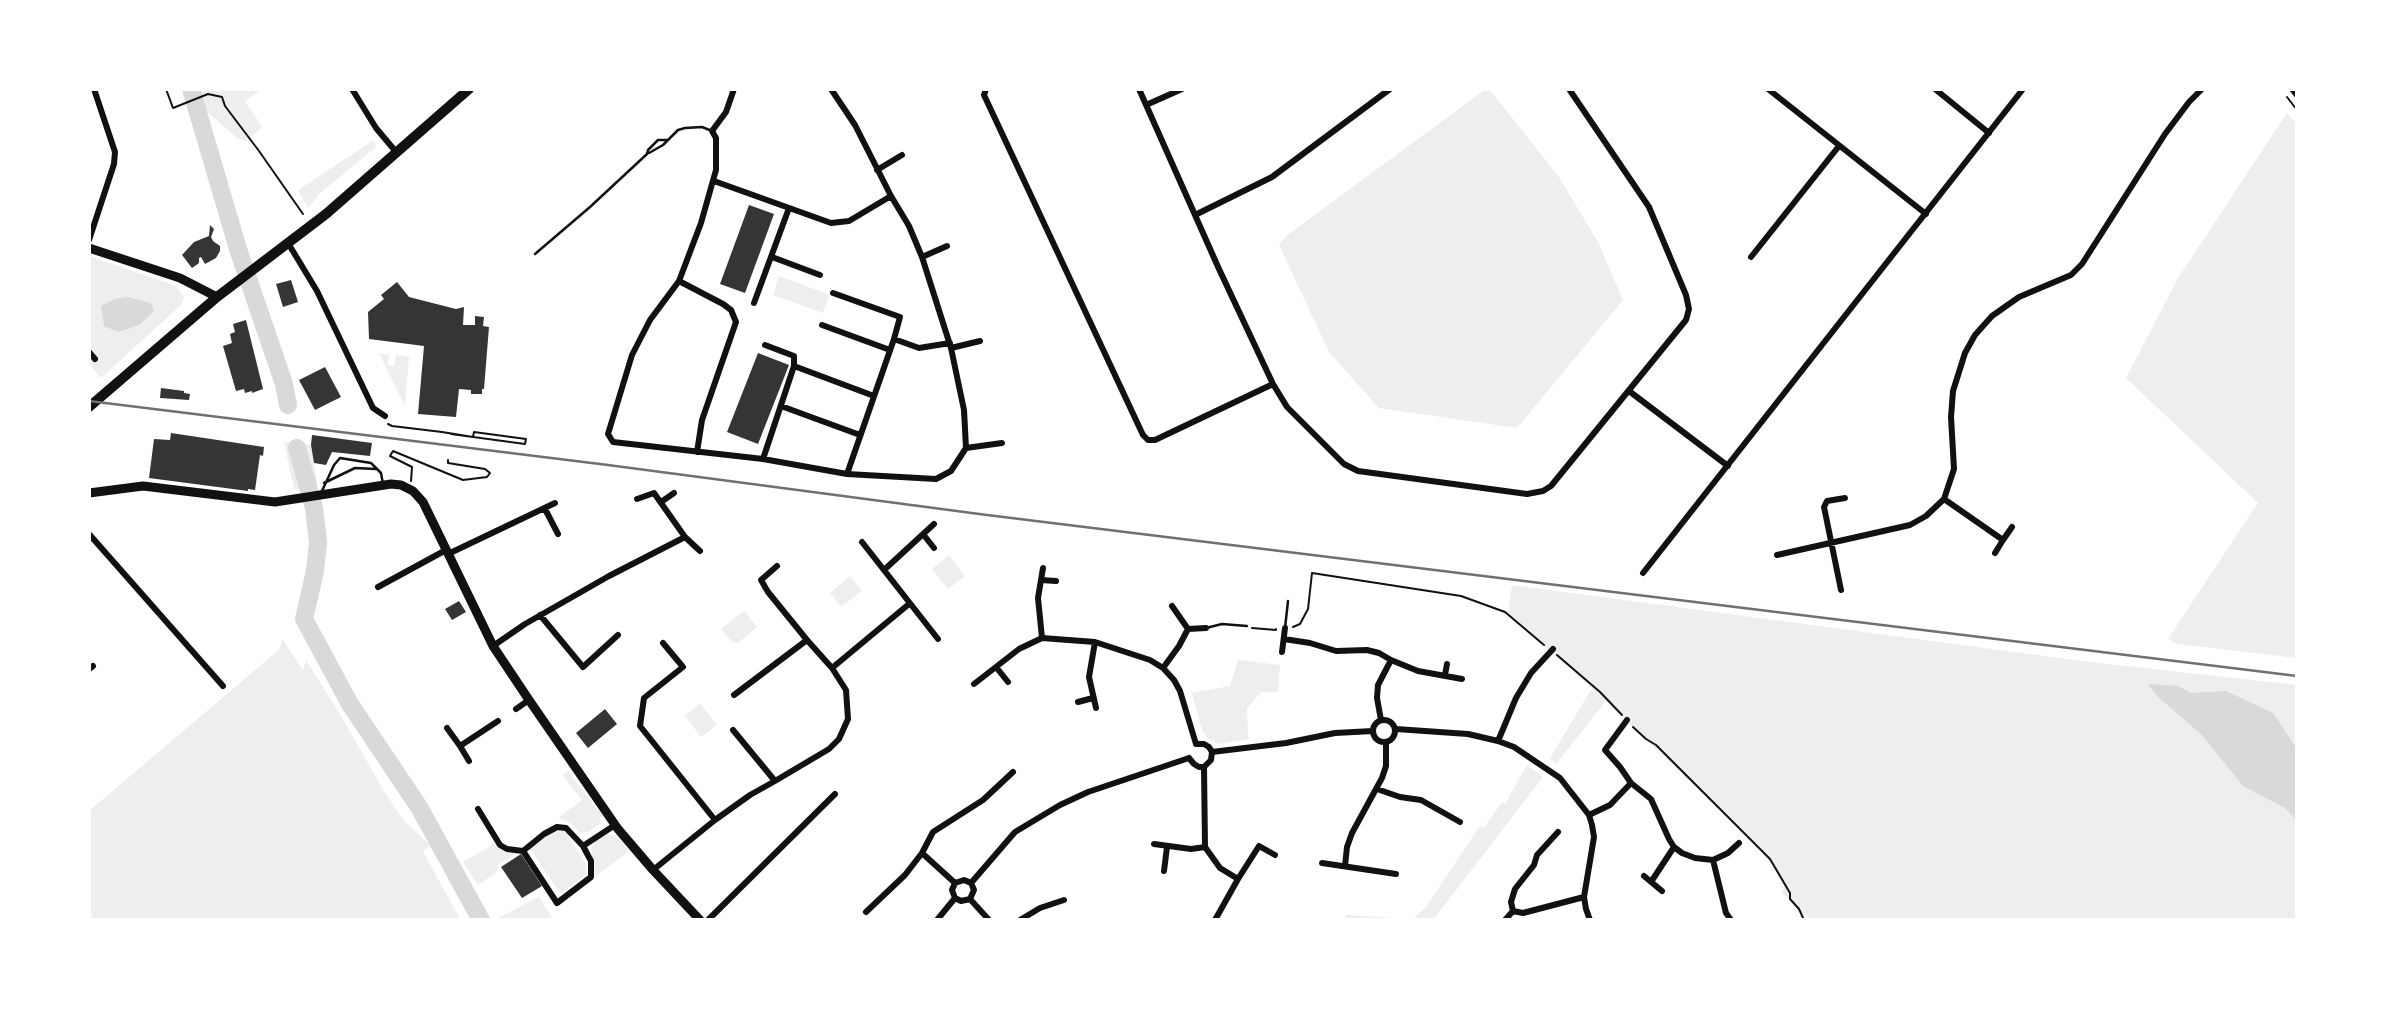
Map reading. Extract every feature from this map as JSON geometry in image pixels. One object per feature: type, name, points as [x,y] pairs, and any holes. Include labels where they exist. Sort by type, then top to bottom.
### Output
[{"type":"main road","points":[[89,407],[239,279],[326,214],[469,89]]},
{"type":"main road","points":[[89,248],[180,278],[217,297]]},
{"type":"main road","points":[[89,494],[143,486],[266,502],[383,485],[401,485],[408,488],[423,502],[493,646],[529,700],[615,825],[700,920]]},
{"type":"street","points":[[89,240],[114,164],[115,152],[94,89]]},
{"type":"street","points":[[352,89],[376,128],[397,153]]},
{"type":"street","points":[[734,89],[726,112],[712,131],[716,138],[714,181],[701,223],[679,281],[650,320],[632,355],[608,434],[619,444],[763,459],[847,474],[936,479],[951,471],[966,448],[964,410],[951,345],[909,226],[855,125],[831,89]]},
{"type":"street","points":[[1139,89],[1273,384],[1287,407],[1344,464],[1358,471],[1527,494],[1543,491],[1551,486],[1686,320],[1689,309],[1686,295],[1649,207],[1569,89]]},
{"type":"street","points":[[1146,105],[1182,89]]},
{"type":"street","points":[[1196,214],[1272,177],[1390,89]]},
{"type":"street","points":[[1768,89],[1926,214]]},
{"type":"street","points":[[1935,89],[1989,133]]},
{"type":"street","points":[[1643,573],[2023,89]]},
{"type":"street","points":[[1777,555],[1910,525],[1926,516],[1944,499],[1954,469],[1951,417],[1953,391],[1965,353],[1975,335],[1992,316],[2010,303],[2031,291],[2071,275],[2082,264],[2165,134],[2202,89]]},
{"type":"street","points":[[985,92],[1143,435],[1148,440],[1155,440],[1273,384]]},
{"type":"street","points":[[1751,257],[1839,146]]},
{"type":"street","points":[[877,170],[902,155]]},
{"type":"street","points":[[714,181],[824,221],[843,223],[891,195]]},
{"type":"street","points":[[754,303],[789,208]]},
{"type":"street","points":[[288,243],[317,291],[373,408],[386,420]]},
{"type":"street","points":[[922,257],[947,246]]},
{"type":"street","points":[[772,257],[820,275]]},
{"type":"street","points":[[679,281],[723,304],[731,310],[736,322],[702,420],[697,452]]},
{"type":"street","points":[[833,293],[900,317],[847,474]]},
{"type":"street","points":[[822,325],[890,350]]},
{"type":"street","points":[[894,339],[919,348],[979,341]]},
{"type":"street","points":[[763,459],[794,366],[794,356],[765,345]]},
{"type":"street","points":[[89,352],[95,359]]},
{"type":"street","points":[[794,366],[874,396]]},
{"type":"street","points":[[1629,391],[1728,466]]},
{"type":"street","points":[[781,406],[860,435]]},
{"type":"street","points":[[966,448],[1002,443]]},
{"type":"street","points":[[637,499],[654,493],[685,537],[700,551]]},
{"type":"street","points":[[662,502],[674,493]]},
{"type":"street","points":[[1840,590],[1824,508],[1827,501],[1845,498]]},
{"type":"street","points":[[1944,499],[2003,540]]},
{"type":"street","points":[[378,587],[555,503]]},
{"type":"street","points":[[545,509],[558,534]]},
{"type":"street","points":[[884,570],[934,524]]},
{"type":"street","points":[[1994,553],[2012,527]]},
{"type":"street","points":[[89,534],[223,686]]},
{"type":"street","points":[[923,534],[934,548]]},
{"type":"street","points":[[493,646],[540,615],[685,537]]},
{"type":"street","points":[[862,542],[938,639]]},
{"type":"street","points":[[653,870],[750,794],[829,749],[839,739],[848,719],[846,690],[832,668],[761,580],[777,566]]},
{"type":"street","points":[[1042,638],[1038,598],[1043,568]]},
{"type":"street","points":[[1041,580],[1056,582]]},
{"type":"street","points":[[832,668],[909,604]]},
{"type":"street","points":[[1172,606],[1188,629]]},
{"type":"street","points":[[540,615],[583,667],[618,635]]},
{"type":"street","points":[[1282,652],[1285,627]]},
{"type":"street","points":[[1188,629],[1206,628]]},
{"type":"street","points":[[1163,668],[1188,629]]},
{"type":"street","points":[[974,684],[1018,649],[1042,638],[1095,642],[1150,660],[1163,668],[1180,691],[1196,744]]},
{"type":"street","points":[[1284,639],[1336,651],[1367,650],[1418,671],[1462,679]]},
{"type":"street","points":[[734,695],[807,640]]},
{"type":"street","points":[[1095,642],[1089,677],[1096,708]]},
{"type":"street","points":[[663,643],[683,667],[644,698],[640,726],[715,820]]},
{"type":"street","points":[[1498,741],[1516,698],[1531,673],[1553,649]]},
{"type":"street","points":[[1381,720],[1377,698],[1378,685],[1391,660]]},
{"type":"street","points":[[1445,675],[1447,664]]},
{"type":"street","points":[[996,667],[1008,682]]},
{"type":"street","points":[[1078,702],[1093,698]]},
{"type":"street","points":[[516,709],[529,700]]},
{"type":"street","points":[[1381,720],[1390,722],[1396,729],[1468,734],[1498,741],[1514,747],[1560,778],[1589,815],[1594,836],[1584,897],[1590,920]]},
{"type":"street","points":[[1381,720],[1373,731],[1376,739],[1386,742],[1394,737],[1396,729]]},
{"type":"street","points":[[1598,758],[1627,720]]},
{"type":"street","points":[[460,746],[498,721]]},
{"type":"street","points":[[447,728],[469,761]]},
{"type":"street","points":[[733,730],[775,781]]},
{"type":"street","points":[[1212,752],[1286,743],[1335,733],[1373,731]]},
{"type":"street","points":[[1345,866],[1352,833],[1377,789],[1386,766],[1386,742]]},
{"type":"street","points":[[1196,744],[1206,745],[1212,752],[1211,760],[1204,766]]},
{"type":"street","points":[[1196,744],[1190,750],[1189,758],[1194,764],[1204,766]]},
{"type":"street","points":[[1605,750],[1631,783],[1651,799],[1674,846],[1695,858],[1713,860],[1739,844]]},
{"type":"street","points":[[971,883],[1015,832],[1060,805],[1088,792],[1189,758]]},
{"type":"street","points":[[1204,766],[1205,847],[1220,868],[1238,880]]},
{"type":"street","points":[[866,912],[905,876],[933,832],[983,800],[1013,772]]},
{"type":"street","points":[[1589,815],[1610,805],[1631,783]]},
{"type":"street","points":[[1377,789],[1400,797],[1421,800],[1460,822]]},
{"type":"street","points":[[708,920],[835,794]]},
{"type":"street","points":[[478,809],[500,845],[523,852],[557,903],[592,877],[593,868],[583,846],[570,830],[557,827],[523,852]]},
{"type":"street","points":[[583,846],[615,825]]},
{"type":"street","points":[[1513,911],[1511,902],[1515,889],[1534,865],[1537,855],[1558,832]]},
{"type":"street","points":[[1154,844],[1191,849],[1205,847]]},
{"type":"street","points":[[1215,920],[1261,844],[1275,855]]},
{"type":"street","points":[[1651,882],[1674,846]]},
{"type":"street","points":[[1164,871],[1167,847]]},
{"type":"street","points":[[922,853],[956,883]]},
{"type":"street","points":[[1713,860],[1726,914],[1731,920]]},
{"type":"street","points":[[1322,863],[1396,874]]},
{"type":"street","points":[[1644,876],[1662,891]]},
{"type":"street","points":[[964,880],[971,883],[974,890],[970,899],[961,901],[955,898],[952,890],[956,883],[964,880]]},
{"type":"street","points":[[1513,911],[1523,913],[1584,897]]},
{"type":"street","points":[[937,920],[955,898]]},
{"type":"street","points":[[970,899],[989,920]]},
{"type":"street","points":[[1020,920],[1040,908],[1064,900]]},
{"type":"street","points":[[1505,920],[1513,911]]},
{"type":"lane","points":[[535,254],[678,130],[702,127],[712,131]]},
{"type":"lane","points":[[648,154],[648,150],[658,140],[667,140]]},
{"type":"lane","points":[[320,495],[324,483],[340,458],[371,463],[381,473],[383,485]]},
{"type":"lane","points":[[324,483],[355,468],[378,470]]},
{"type":"lane","points":[[1285,627],[1288,601]]},
{"type":"lane","points":[[1206,628],[1222,624],[1247,626]]},
{"type":"path","points":[[166,89],[173,108],[208,94],[222,97],[225,106],[303,215]]},
{"type":"path","points":[[2281,89],[2297,110]]},
{"type":"path","points":[[386,420],[442,432],[473,437],[474,432],[526,439],[525,444],[488,439],[451,434]]},
{"type":"path","points":[[412,480],[412,467],[390,456],[393,451],[463,480],[486,477],[490,473],[485,469],[448,463],[448,460]]},
{"type":"path","points":[[1247,626],[1276,630],[1277,626],[1294,628],[1300,624],[1308,608],[1312,573],[1461,596],[1505,611]]},
{"type":"path","points":[[1600,692],[1770,859],[1804,920]]},
{"type":"shaded area","points":[[200,89],[263,89],[245,101],[262,127],[247,141],[237,138],[206,111]]},
{"type":"shaded area","points":[[1489,89],[1559,177],[1598,242],[1623,300],[1517,428],[1379,408],[1329,352],[1279,245],[1286,236]]},
{"type":"shaded area","points":[[2287,113],[2297,124],[2297,658],[2177,644],[2168,639],[2258,503],[2126,378],[2178,278]]},
{"type":"shaded area","points":[[374,140],[376,147],[320,193],[308,208],[298,190]]},
{"type":"shaded area","points":[[89,256],[176,286],[184,297],[182,304],[101,378],[89,364]]},
{"type":"shaded area","points":[[779,276],[830,295],[823,313],[773,295]]},
{"type":"shaded area","points":[[129,297],[152,304],[154,311],[139,325],[118,332],[104,326],[101,306],[115,299]]},
{"type":"shaded area","points":[[379,353],[389,355],[388,365],[394,366],[396,355],[409,357],[405,406]]},
{"type":"shaded area","points":[[284,442],[311,445],[317,482],[311,488],[294,489]]},
{"type":"shaded area","points":[[949,555],[965,576],[948,589],[932,569]]},
{"type":"shaded area","points":[[850,576],[862,591],[841,607],[830,593]]},
{"type":"shaded area","points":[[1512,585],[2082,661],[2297,685],[2297,920],[1810,920],[1782,893],[1785,882],[1759,848],[1606,701],[1556,764],[1550,758],[1592,688],[1508,616]]},
{"type":"shaded area","points":[[744,611],[757,627],[738,643],[732,642],[721,629]]},
{"type":"shaded area","points":[[282,639],[303,670],[306,660],[404,821],[430,845],[423,852],[461,920],[89,920],[89,811],[280,649]]},
{"type":"shaded area","points":[[1238,660],[1280,665],[1278,692],[1261,692],[1247,708],[1248,739],[1219,744],[1208,739],[1202,730],[1192,693],[1230,686]]},
{"type":"shaded area","points":[[2148,684],[2178,686],[2191,693],[2226,691],[2273,713],[2297,749],[2297,821],[2285,808],[2243,786],[2202,735],[2157,696]]},
{"type":"shaded area","points":[[700,703],[717,725],[701,737],[685,716]]},
{"type":"shaded area","points":[[1527,765],[1543,777],[1433,920],[1345,920],[1346,915],[1413,919],[1426,907],[1480,826],[1484,828],[1502,802],[1505,804]]},
{"type":"shaded area","points":[[568,771],[601,814],[600,824],[588,832],[579,832],[570,823],[558,818],[582,800],[562,775]]},
{"type":"shaded area","points":[[560,829],[567,834],[585,863],[587,874],[561,893],[529,847]]},
{"type":"shaded area","points":[[608,834],[616,836],[629,851],[596,876],[591,847],[597,839]]},
{"type":"shaded area","points":[[494,844],[521,851],[499,864],[497,872],[478,885],[463,862]]},
{"type":"shaded area","points":[[539,897],[554,920],[494,920]]},
{"type":"building","points":[[749,205],[774,214],[745,293],[720,284]]},
{"type":"building","points":[[210,225],[214,229],[211,237],[220,246],[220,251],[216,258],[205,264],[201,257],[199,258],[199,263],[192,268],[182,255],[194,242],[209,236]]},
{"type":"building","points":[[291,280],[298,302],[283,307],[276,284]]},
{"type":"building","points":[[397,282],[409,297],[456,309],[464,307],[463,325],[475,325],[475,316],[484,317],[483,326],[489,327],[484,389],[482,394],[471,394],[471,390],[459,389],[456,417],[418,414],[424,346],[369,339],[368,312],[384,299],[381,295]]},
{"type":"building","points":[[246,320],[263,389],[252,393],[245,393],[244,389],[236,391],[223,346],[232,343],[230,334],[235,332],[233,324]]},
{"type":"building","points":[[758,353],[789,365],[758,444],[727,432]]},
{"type":"building","points":[[325,367],[341,397],[315,410],[299,380]]},
{"type":"building","points":[[161,388],[184,391],[190,394],[189,400],[160,398]]},
{"type":"building","points":[[171,433],[264,447],[263,456],[260,455],[255,490],[149,478],[154,439],[170,440]]},
{"type":"building","points":[[312,435],[372,443],[370,456],[332,452],[326,465],[314,463]]},
{"type":"building","points":[[459,601],[466,612],[452,620],[445,609]]},
{"type":"building","points":[[605,709],[617,724],[588,748],[576,733]]},
{"type":"building","points":[[521,854],[542,886],[522,898],[501,867]]},
{"type":"waterway","points":[[191,89],[238,249],[284,384],[288,405]]},
{"type":"waterway","points":[[297,448],[314,508],[318,542],[315,571],[304,619],[350,704],[419,807],[481,920]]},
{"type":"railway","points":[[89,401],[987,515],[2297,676]]}]
